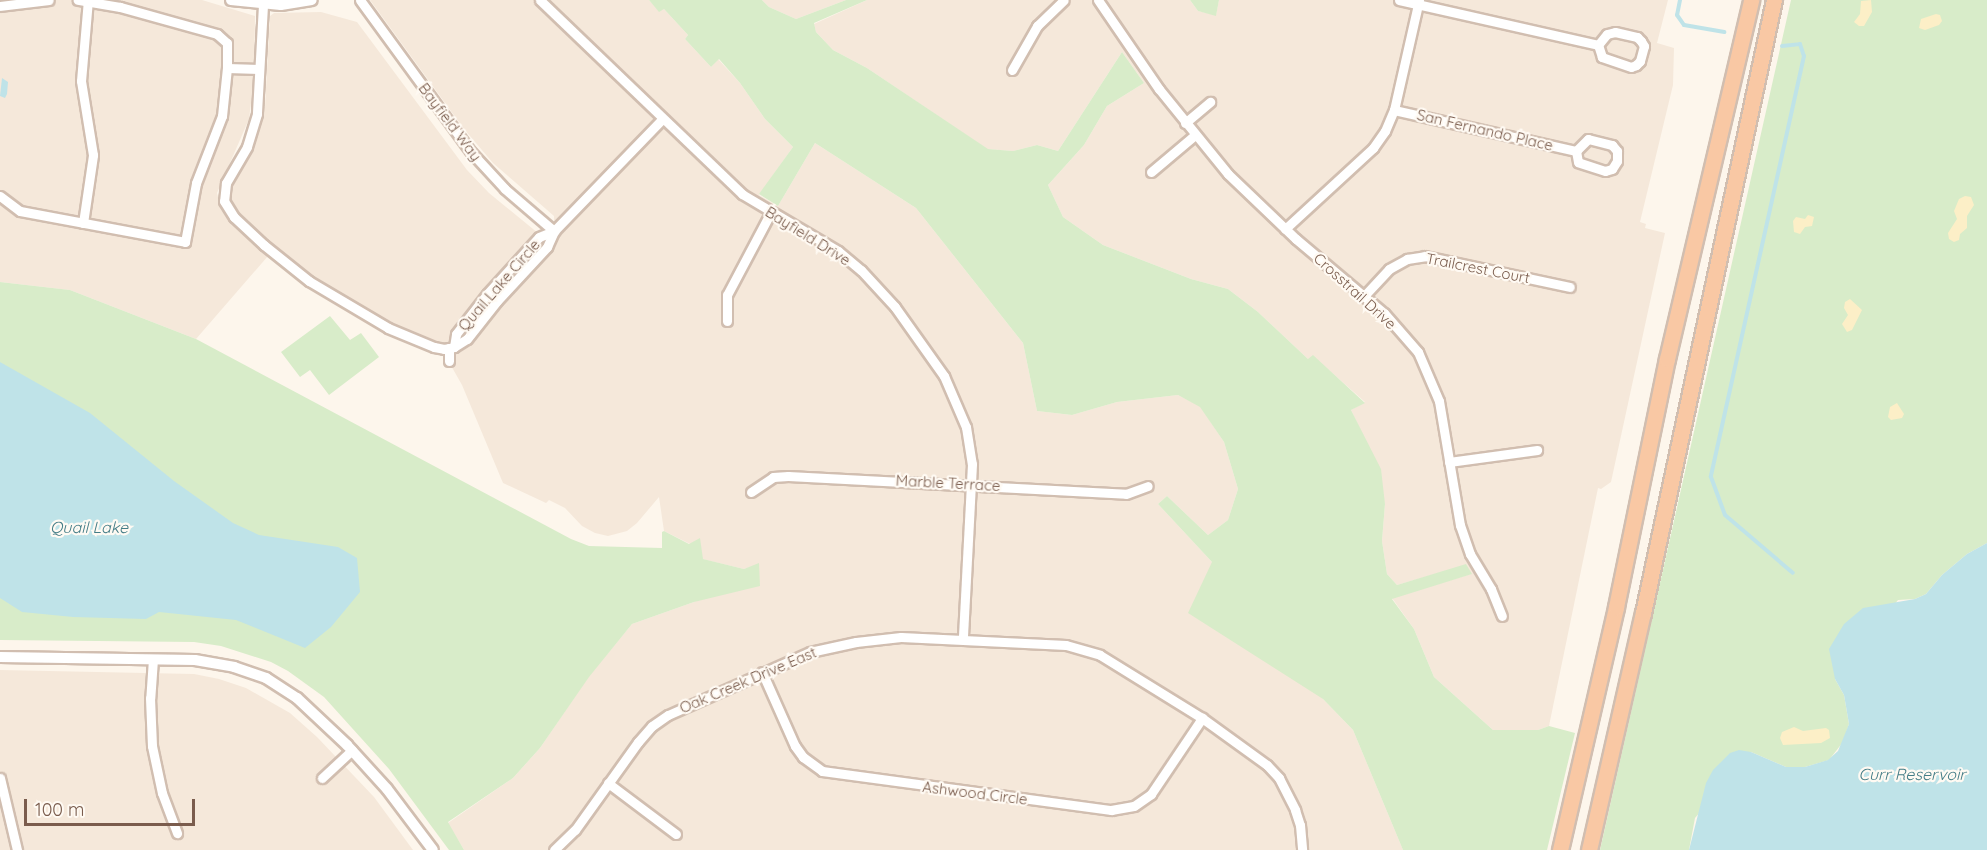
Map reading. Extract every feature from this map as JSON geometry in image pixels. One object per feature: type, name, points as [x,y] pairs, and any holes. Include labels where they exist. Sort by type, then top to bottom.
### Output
[{"type":"highway","points":[[1560,850],[1616,607],[1667,359],[1751,0]]},
{"type":"highway","points":[[1589,850],[1643,613],[1774,0]]},
{"type":"street","points":[[0,6],[49,0]]},
{"type":"street","points":[[0,196],[20,211],[185,242],[196,183],[220,126],[227,68],[227,43],[217,34],[120,7],[78,0]]},
{"type":"street","points":[[83,223],[93,155],[81,81],[88,0]]},
{"type":"street","points":[[231,0],[263,5],[312,0]]},
{"type":"street","name":"Bayfield Way","points":[[360,0],[471,152],[506,189],[554,231]]},
{"type":"street","name":"Bayfield Drive","points":[[540,0],[742,194],[850,261],[876,286],[913,330],[945,376],[960,409],[970,446],[971,484],[963,638]]},
{"type":"street","points":[[1012,70],[1037,26],[1064,0]]},
{"type":"street","name":"Crosstrail Drive","points":[[1098,0],[1185,123],[1228,174],[1285,229],[1364,296],[1408,340],[1425,365],[1439,401],[1460,525],[1470,554],[1491,589],[1502,616]]},
{"type":"street","points":[[1400,0],[1418,2],[1598,45]]},
{"type":"street","points":[[1285,229],[1373,148],[1385,131],[1394,110],[1418,2]]},
{"type":"street","points":[[263,5],[259,95],[253,130],[223,193],[228,209],[285,264],[340,302],[418,341],[434,347],[452,348],[449,361]]},
{"type":"street","points":[[1615,32],[1637,37],[1644,46],[1640,61],[1631,67],[1605,60],[1598,45],[1607,34],[1615,32]]},
{"type":"street","points":[[227,68],[260,69]]},
{"type":"street","points":[[1185,123],[1210,102]]},
{"type":"street","name":"San Fernando Place","points":[[1394,110],[1576,151]]},
{"type":"street","name":"Quail Lake Circle","points":[[452,348],[467,339],[497,301],[547,247],[554,231],[662,119]]},
{"type":"street","points":[[1151,172],[1195,135]]},
{"type":"street","points":[[1588,139],[1612,144],[1617,152],[1617,161],[1612,169],[1605,171],[1582,166],[1578,162],[1576,151],[1588,139]]},
{"type":"street","points":[[728,321],[727,295],[771,212]]},
{"type":"street","name":"Trailcrest Court","points":[[1364,296],[1398,264],[1425,256],[1570,287]]},
{"type":"street","points":[[1449,462],[1537,450]]},
{"type":"street","name":"Marble Terrace","points":[[752,492],[773,477],[788,476],[1126,494],[1148,486]]},
{"type":"street","name":"Oak Creek Drive East","points":[[554,850],[575,830],[638,742],[658,721],[682,707],[810,652],[856,642],[901,636],[963,638],[1084,649],[1100,655],[1254,753],[1279,778],[1295,810],[1300,825],[1302,850]]},
{"type":"street","points":[[0,657],[153,659],[217,663],[266,678],[297,698],[351,750],[394,797],[433,850]]},
{"type":"street","points":[[153,659],[150,698],[152,746],[162,793],[177,832]]},
{"type":"street","name":"Ashwood Circle","points":[[762,672],[795,746],[803,757],[822,771],[1111,810],[1134,806],[1151,794],[1202,718]]},
{"type":"street","points":[[322,778],[351,750]]},
{"type":"street","points":[[0,778],[17,850]]},
{"type":"street","points":[[608,783],[676,834]]},
{"type":"shaded area","points":[[0,0],[202,0],[255,16],[254,79],[249,119],[217,193],[221,210],[268,256],[196,339],[70,290],[0,282]]},
{"type":"shaded area","points":[[370,0],[649,0],[659,11],[664,9],[688,35],[685,39],[711,67],[718,59],[740,83],[765,119],[793,147],[759,195],[778,206],[815,143],[916,208],[1023,343],[1037,411],[1072,415],[1117,402],[1178,395],[1200,406],[1224,442],[1238,489],[1228,520],[1208,535],[1167,496],[1158,504],[1212,562],[1323,699],[1353,730],[1403,850],[464,850],[448,823],[513,778],[540,748],[589,676],[632,624],[694,602],[759,564],[744,569],[702,559],[690,544],[664,531],[659,497],[627,531],[608,536],[595,533],[582,526],[565,508],[549,500],[546,503],[503,483],[462,385],[437,341],[417,335],[362,308],[320,281],[279,251],[230,203],[228,195],[230,187],[252,149],[265,107],[270,16],[274,13],[321,12],[357,22],[467,170],[489,193],[555,247],[554,216],[493,163],[464,129]]},
{"type":"shaded area","points":[[762,0],[846,0],[796,19],[769,7]]},
{"type":"shaded area","points":[[867,0],[1190,0],[1198,11],[1216,15],[1219,0],[1668,0],[1657,43],[1674,48],[1673,85],[1640,222],[1646,224],[1645,228],[1665,233],[1611,482],[1601,489],[1598,488],[1549,726],[1538,730],[1493,730],[1434,677],[1414,629],[1392,598],[1471,574],[1466,565],[1397,585],[1387,574],[1382,541],[1385,504],[1363,435],[1351,410],[1365,402],[1313,356],[1309,360],[1258,312],[1228,289],[1191,279],[1103,245],[1063,217],[1048,185],[1084,145],[1107,106],[1144,83],[1122,52],[1058,151],[1037,145],[1013,151],[987,149],[867,68],[833,50],[816,32],[814,24]]},
{"type":"shaded area","points":[[0,670],[194,674],[246,688],[290,713],[317,737],[374,797],[413,850],[0,850]]},
{"type":"green space","points":[[649,0],[762,0],[769,7],[796,19],[846,0],[867,0],[814,23],[816,32],[833,50],[867,68],[988,149],[1013,151],[1037,145],[1058,151],[1122,52],[1144,83],[1107,106],[1084,145],[1048,185],[1063,217],[1103,245],[1191,279],[1228,289],[1258,312],[1308,359],[1313,355],[1365,403],[1351,410],[1381,469],[1385,504],[1382,541],[1387,574],[1397,585],[1466,564],[1472,574],[1392,599],[1414,629],[1434,677],[1493,730],[1538,730],[1549,726],[1575,733],[1547,850],[1403,850],[1353,730],[1323,699],[1188,613],[1212,562],[1158,504],[1167,496],[1208,535],[1228,520],[1238,489],[1224,442],[1200,407],[1178,395],[1117,402],[1072,415],[1037,411],[1023,343],[916,208],[815,143],[778,206],[759,194],[793,147],[765,119],[740,83],[719,59],[711,67],[685,39],[688,35],[664,9],[659,12]]},
{"type":"green space","points":[[1190,0],[1219,0],[1216,16],[1198,11]]},
{"type":"green space","points":[[1791,0],[1987,0],[1987,543],[1967,554],[1942,575],[1926,594],[1915,599],[1898,600],[1835,679],[1844,695],[1849,724],[1843,742],[1829,760],[1805,767],[1786,767],[1751,752],[1695,818],[1689,850],[1600,850]]},
{"type":"green space","points":[[0,282],[70,290],[196,339],[571,539],[589,546],[662,548],[662,532],[664,531],[689,544],[700,538],[703,559],[744,569],[759,563],[760,586],[694,602],[632,624],[589,677],[540,748],[513,778],[448,822],[464,850],[449,850],[389,769],[324,697],[288,671],[271,662],[221,646],[194,642],[0,640]]},
{"type":"green space","points":[[330,316],[350,340],[361,333],[379,357],[329,395],[310,370],[300,377],[281,352]]},
{"type":"sand","points":[[1871,0],[1872,12],[1864,26],[1859,26],[1854,22],[1860,14],[1861,1]]},
{"type":"sand","points":[[1936,14],[1940,15],[1942,21],[1939,25],[1925,30],[1919,28],[1921,19]]},
{"type":"sand","points":[[1965,196],[1971,197],[1974,205],[1967,216],[1967,228],[1960,234],[1959,240],[1954,242],[1949,239],[1948,233],[1957,219],[1954,211],[1959,199]]},
{"type":"sand","points":[[1808,215],[1814,217],[1812,226],[1805,227],[1800,234],[1794,232],[1793,221],[1796,217],[1805,219]]},
{"type":"sand","points":[[1850,299],[1862,310],[1852,330],[1847,332],[1842,324],[1848,315],[1844,308],[1845,302]]},
{"type":"sand","points":[[1897,403],[1904,414],[1902,418],[1891,420],[1888,417],[1890,407]]},
{"type":"sand","points":[[1794,727],[1803,731],[1826,728],[1829,730],[1830,738],[1821,743],[1783,745],[1780,738],[1782,732]]},
{"type":"water","points":[[2,78],[8,82],[5,98],[0,96]]},
{"type":"water","name":"Quail Lake","points":[[0,362],[90,413],[174,481],[233,523],[259,535],[338,547],[357,558],[360,592],[331,627],[305,648],[236,620],[159,612],[146,619],[73,617],[22,612],[0,598]]},
{"type":"water","name":"Curr Reservoir","points":[[1987,543],[1987,850],[1689,850],[1706,783],[1713,770],[1730,753],[1739,750],[1751,752],[1786,767],[1805,767],[1828,760],[1838,751],[1849,724],[1844,695],[1835,679],[1829,649],[1844,624],[1863,608],[1915,599],[1926,594],[1942,575],[1967,554]]},
{"type":"waterway","points":[[1680,0],[1677,15],[1684,25],[1724,32]]},
{"type":"waterway","points":[[1782,46],[1800,44],[1804,56],[1711,477],[1725,515],[1793,573]]}]
